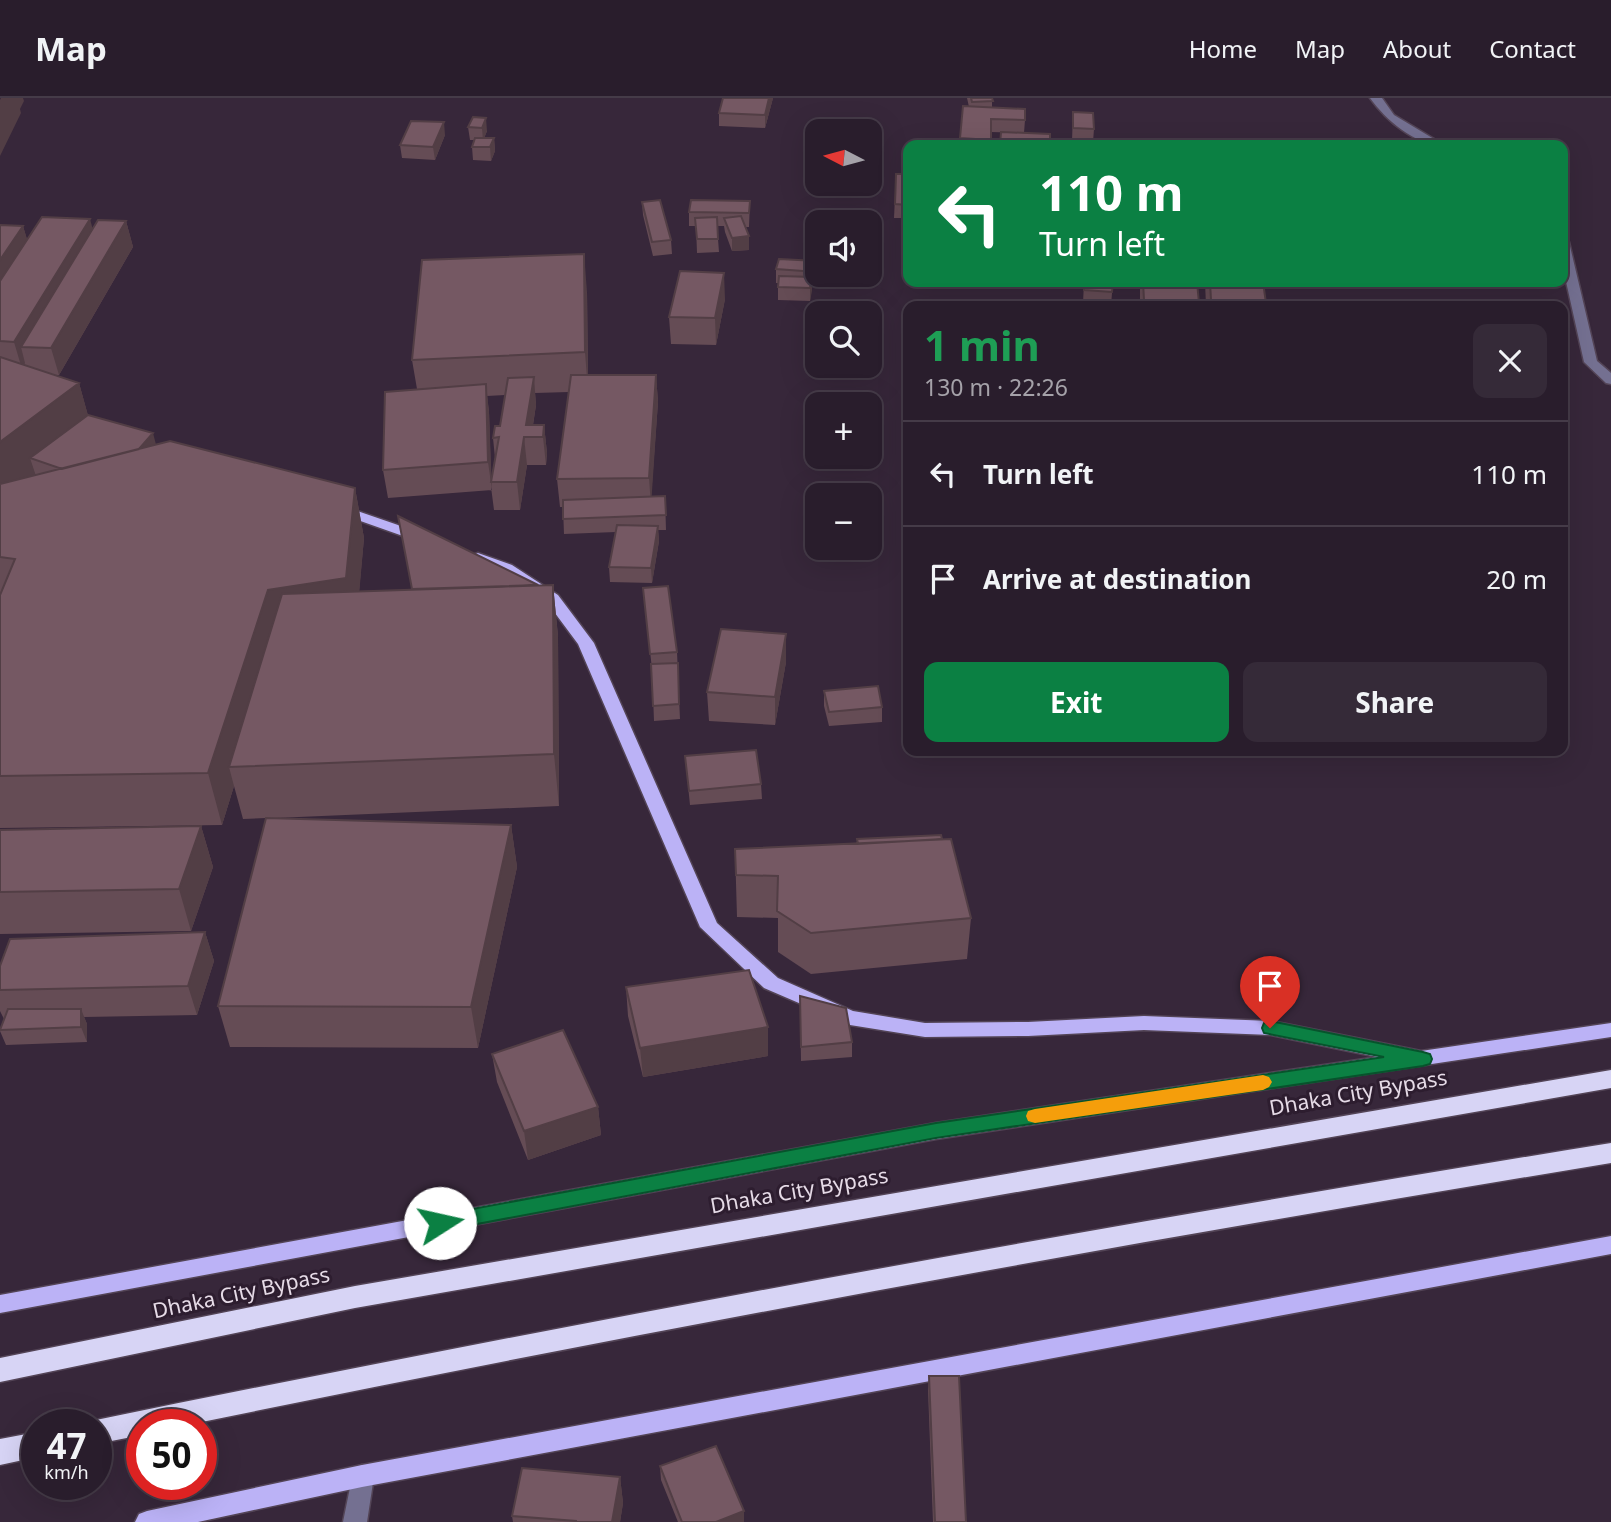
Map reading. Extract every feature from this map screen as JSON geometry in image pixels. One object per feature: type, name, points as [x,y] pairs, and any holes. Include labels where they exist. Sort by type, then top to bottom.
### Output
[{"type":"highway","name":"Dhaka City Bypass","points":[[0,1370],[355,1297],[1611,1079]]},
{"type":"highway","points":[[112,1429],[347,1379],[980,1260],[1611,1153]]},
{"type":"highway","points":[[0,1452],[21,1447]]},
{"type":"main road","points":[[325,504],[442,545]]},
{"type":"main road","points":[[468,555],[507,568],[552,598],[586,643],[709,927],[771,983],[850,1018],[925,1030],[1144,1023],[1270,1028],[1423,1059]]},
{"type":"main road","points":[[0,1304],[936,1131],[1611,1030]]},
{"type":"main road","points":[[147,1522],[362,1476],[1611,1245]]},
{"type":"street","points":[[1376,98],[1390,117],[1429,140]]},
{"type":"street","points":[[1568,263],[1591,362],[1611,380]]},
{"type":"street","points":[[355,1522],[362,1476]]},
{"type":"building","points":[[723,98],[769,98],[765,115],[719,113]]},
{"type":"building","points":[[971,98],[992,98],[993,101],[972,102]]},
{"type":"building","points":[[963,106],[1025,109],[1025,120],[991,119],[991,140],[960,138]]},
{"type":"building","points":[[1073,112],[1093,113],[1094,129],[1073,128]]},
{"type":"building","points":[[473,117],[486,118],[482,128],[468,127]]},
{"type":"building","points":[[411,121],[444,122],[433,147],[400,145]]},
{"type":"building","points":[[1001,132],[1050,134],[1050,140],[1000,140]]},
{"type":"building","points":[[475,138],[494,138],[490,147],[472,147]]},
{"type":"building","points":[[896,174],[903,174],[903,205],[895,204]]},
{"type":"building","points":[[660,200],[671,240],[652,242],[642,202]]},
{"type":"building","points":[[691,200],[750,201],[749,213],[689,212]]},
{"type":"building","points":[[741,216],[749,236],[732,238],[724,218]]},
{"type":"building","points":[[42,217],[90,219],[14,342],[0,341],[0,281]]},
{"type":"building","points":[[717,217],[718,239],[697,239],[695,218]]},
{"type":"building","points":[[98,220],[126,221],[51,348],[21,347]]},
{"type":"building","points":[[0,225],[23,226],[0,260]]},
{"type":"building","points":[[584,254],[585,352],[412,360],[422,260]]},
{"type":"building","points":[[779,259],[805,260],[805,271],[776,269]]},
{"type":"building","points":[[680,271],[724,273],[715,318],[669,317]]},
{"type":"building","points":[[779,276],[805,277],[805,287],[810,287],[810,288],[778,287]]},
{"type":"building","points":[[1084,287],[1112,287],[1112,292],[1084,290]]},
{"type":"building","points":[[1143,287],[1197,287],[1199,301],[1144,300]]},
{"type":"building","points":[[1210,287],[1264,287],[1266,301],[1229,301],[1211,300]]},
{"type":"building","points":[[0,357],[79,383],[0,442]]},
{"type":"building","points":[[571,375],[656,375],[649,478],[557,479]]},
{"type":"building","points":[[534,377],[526,425],[544,425],[543,437],[524,437],[517,482],[491,482],[499,437],[493,438],[495,426],[500,426],[508,378]]},
{"type":"building","points":[[486,384],[488,462],[383,470],[385,392]]},
{"type":"building","points":[[88,415],[153,433],[139,449],[62,469],[30,458]]},
{"type":"building","points":[[170,441],[355,488],[346,578],[268,590],[208,773],[0,776],[0,595],[15,559],[0,557],[0,484]]},
{"type":"building","points":[[665,496],[666,515],[563,519],[563,500]]},
{"type":"building","points":[[398,516],[538,585],[412,589]]},
{"type":"building","points":[[617,525],[658,526],[651,568],[609,567]]},
{"type":"building","points":[[553,585],[554,754],[229,767],[282,594]]},
{"type":"building","points":[[668,586],[677,652],[650,654],[643,588]]},
{"type":"building","points":[[721,629],[786,634],[775,697],[707,692]]},
{"type":"building","points":[[678,663],[679,704],[653,706],[651,664]]},
{"type":"building","points":[[878,686],[882,707],[829,712],[824,691]]},
{"type":"building","points":[[756,750],[761,784],[689,791],[685,756]]},
{"type":"building","points":[[266,818],[511,825],[471,1007],[218,1006]]},
{"type":"building","points":[[201,826],[179,889],[0,892],[0,830]]},
{"type":"building","points":[[941,835],[942,839],[858,844],[857,839]]},
{"type":"building","points":[[951,839],[971,918],[811,933],[777,911],[778,876],[736,875],[735,849]]},
{"type":"building","points":[[205,932],[188,986],[0,990],[0,966],[10,939]]},
{"type":"building","points":[[749,970],[768,1027],[640,1048],[626,987]]},
{"type":"building","points":[[800,996],[846,1008],[852,1042],[801,1047]]},
{"type":"building","points":[[8,1009],[81,1009],[81,1027],[0,1030]]},
{"type":"building","points":[[563,1030],[598,1107],[524,1131],[492,1054]]},
{"type":"building","points":[[929,1376],[959,1376],[966,1522],[935,1522]]},
{"type":"building","points":[[716,1446],[744,1511],[716,1522],[682,1522],[660,1466]]},
{"type":"building","points":[[522,1468],[620,1477],[612,1522],[576,1522],[512,1516]]},
{"type":"slow traffic","points":[[1035,1116],[1263,1082]]},
{"type":"route","points":[[440,1223],[936,1131],[1423,1059],[1270,1028]]}]
